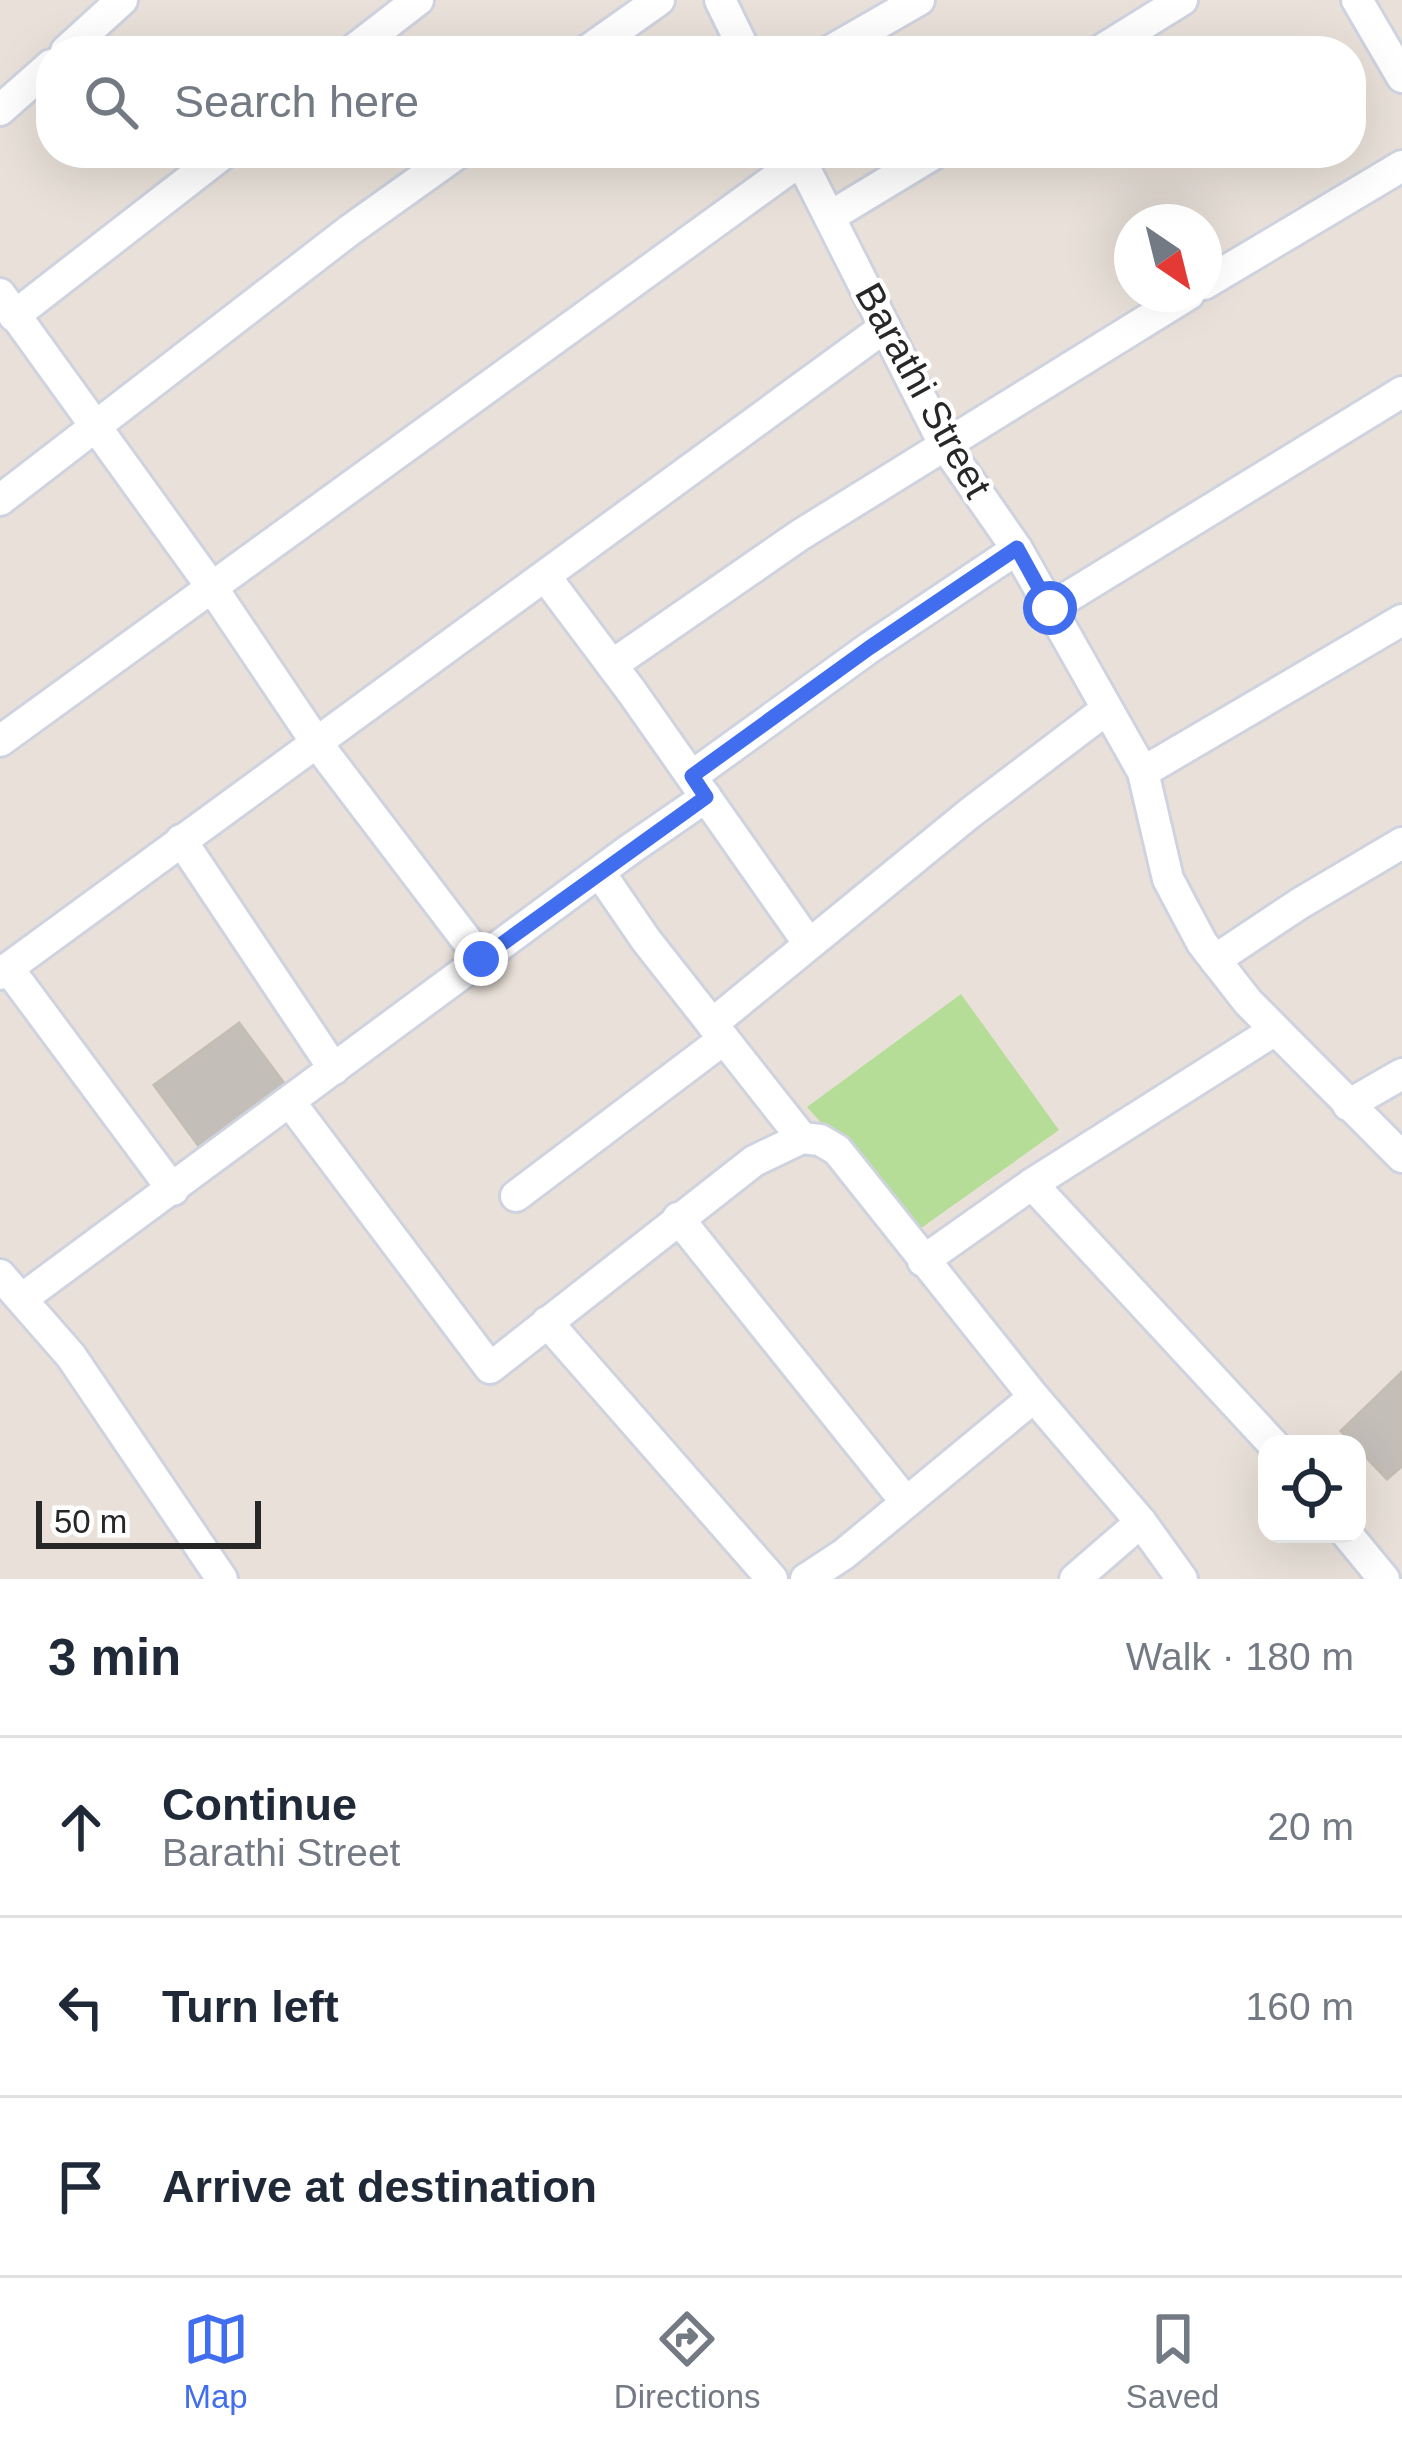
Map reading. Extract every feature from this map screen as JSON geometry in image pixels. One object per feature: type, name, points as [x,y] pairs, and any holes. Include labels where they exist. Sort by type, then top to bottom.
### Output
[{"type":"street","points":[[82,36],[122,0]]},
{"type":"street","points":[[607,36],[659,0]]},
{"type":"street","points":[[720,0],[738,36]]},
{"type":"street","points":[[856,36],[919,0]]},
{"type":"street","points":[[1124,36],[1182,0]]},
{"type":"street","points":[[1357,0],[1402,77]]},
{"type":"street","points":[[369,36],[405,4]]},
{"type":"street","points":[[0,110],[36,78]]},
{"type":"street","points":[[1222,273],[1402,166]]},
{"type":"street","points":[[203,168],[7,305],[213,589],[316,742],[481,959]]},
{"type":"street","points":[[0,500],[437,168]]},
{"type":"street","points":[[0,741],[784,168]]},
{"type":"street","name":"Barathi Street","points":[[805,168],[944,444],[1017,548],[1143,772],[1168,879],[1215,960],[1275,1030],[1402,1156]]},
{"type":"street","points":[[831,216],[910,168]]},
{"type":"street","points":[[612,665],[800,536],[1160,312]]},
{"type":"street","points":[[173,1190],[4,971],[885,327]]},
{"type":"street","points":[[1050,608],[1402,392]]},
{"type":"street","points":[[23,1298],[600,873],[869,648],[1017,548]]},
{"type":"street","points":[[545,576],[809,944]]},
{"type":"street","points":[[1143,772],[1402,620]]},
{"type":"street","points":[[516,1196],[646,1094],[809,944],[1002,787],[1107,709]]},
{"type":"street","points":[[182,840],[334,1069]]},
{"type":"street","points":[[1215,960],[1402,843]]},
{"type":"street","points":[[600,873],[802,1138]]},
{"type":"street","points":[[923,1261],[1032,1184],[1275,1030]]},
{"type":"street","points":[[1348,1105],[1402,1074]]},
{"type":"street","points":[[290,1102],[490,1368],[754,1161],[802,1138],[820,1140],[837,1150],[1034,1397],[1141,1522],[1182,1579]]},
{"type":"street","points":[[1032,1184],[1265,1435]]},
{"type":"street","points":[[678,1218],[906,1502]]},
{"type":"street","points":[[0,1275],[71,1356],[222,1579]]},
{"type":"street","points":[[547,1322],[772,1579]]},
{"type":"street","points":[[806,1579],[1034,1397]]},
{"type":"street","points":[[1075,1579],[1141,1522]]},
{"type":"street","points":[[1355,1543],[1388,1579],[1402,1570]]},
{"type":"green space","points":[[961,994],[1059,1130],[917,1231],[807,1107]]},
{"type":"building","points":[[239,1023],[286,1086],[201,1149],[154,1085]]},
{"type":"building","points":[[1402,1372],[1402,1466],[1387,1479],[1366,1457],[1366,1435],[1341,1431]]},
{"type":"route","points":[[481,959],[706,797],[692,776],[1017,548],[1050,608]]}]
